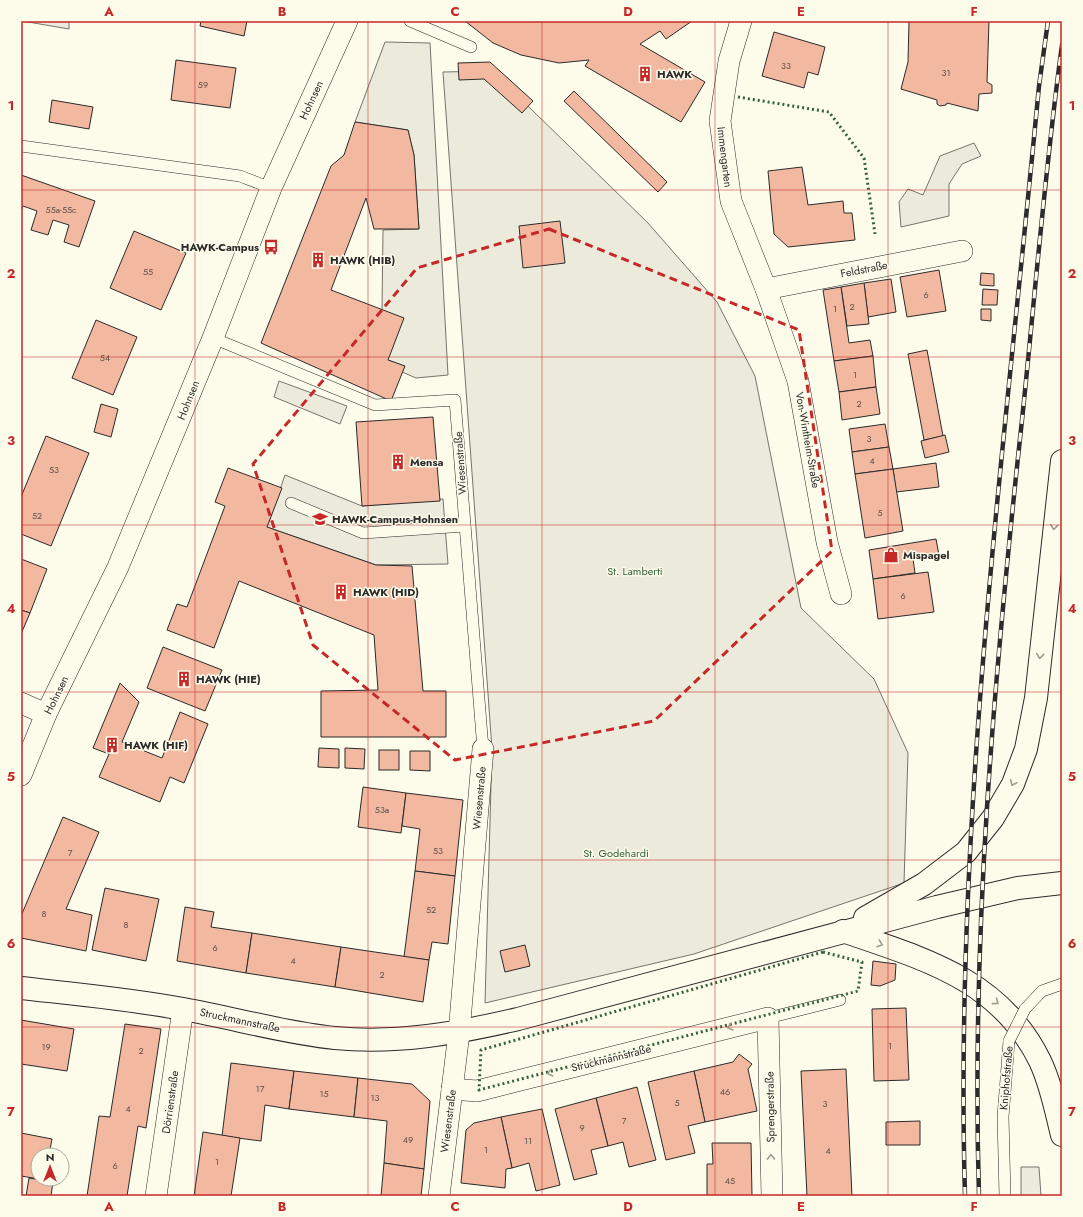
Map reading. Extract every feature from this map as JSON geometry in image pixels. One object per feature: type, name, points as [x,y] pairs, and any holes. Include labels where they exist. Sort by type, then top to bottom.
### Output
[{"type":"main road","points":[[843,931],[924,884],[966,852],[993,818],[1013,784],[1026,749],[1036,698],[1062,461]]},
{"type":"main road","points":[[843,931],[1018,888],[1062,883]]},
{"type":"main road","points":[[843,931],[934,964],[979,989],[1001,1005],[1021,1029],[1041,1063],[1062,1135]]},
{"type":"main road","name":"Struckmannstraße","points":[[21,988],[115,998],[183,1009],[335,1038],[379,1039],[459,1033],[518,1020],[843,931]]},
{"type":"street","name":"Hohnsen","points":[[21,775],[46,714],[118,567],[213,338],[271,188],[347,21]]},
{"type":"street","name":"Immengarten","points":[[741,21],[729,61],[720,121],[731,202],[766,288]]},
{"type":"street","name":"Feldstraße","points":[[766,288],[962,251]]},
{"type":"street","name":"Von-Wintheim-Straße","points":[[766,288],[798,381],[827,542],[841,594]]},
{"type":"street","points":[[21,703],[46,714]]},
{"type":"street","name":"Wiesenstraße","points":[[438,1196],[459,1033],[483,749]]},
{"type":"street","name":"Dörrienstraße","points":[[156,1196],[183,1009]]},
{"type":"street","name":"Struckmannstraße","points":[[452,1089],[477,1091],[768,1018]]},
{"type":"street","name":"Sprengerstraße","points":[[768,1018],[772,1196]]},
{"type":"lane","points":[[410,21],[471,47]]},
{"type":"lane","points":[[21,146],[240,176],[271,188]]},
{"type":"lane","name":"Wiesenstraße","points":[[213,338],[376,405],[455,400],[483,749]]},
{"type":"lane","points":[[291,502],[362,533],[465,526]]},
{"type":"lane","name":"Kniphofstraße","points":[[1005,1196],[1003,1117],[1009,1041],[1025,1009],[1042,991],[1062,984]]},
{"type":"lane","points":[[768,1018],[840,1000]]},
{"type":"highlighted area","points":[[549,229],[799,330],[832,551],[654,721],[455,760],[313,645],[253,464],[417,268]]},
{"type":"green space","name":"St. Lamberti","points":[[492,71],[648,223],[717,302],[755,376],[801,608],[874,679],[908,753],[904,883],[694,954],[485,1003],[492,749],[443,72]]},
{"type":"green space","points":[[974,143],[981,156],[962,164],[949,184],[949,216],[901,227],[899,202],[908,189],[923,195],[940,156]]},
{"type":"shaded area","points":[[23,21],[69,21],[69,29],[28,22]]},
{"type":"shaded area","points":[[385,42],[430,43],[448,375],[416,378],[402,372],[404,366],[388,360],[382,310],[383,230],[419,229],[414,155],[408,130],[355,122]]},
{"type":"shaded area","points":[[279,381],[347,406],[340,424],[274,397]]},
{"type":"shaded area","points":[[285,475],[362,506],[443,499],[448,564],[376,565],[267,527]]},
{"type":"shaded area","points":[[1021,1167],[1039,1167],[1041,1196],[1021,1196]]},
{"type":"building","points":[[201,21],[247,21],[244,36],[200,26]]},
{"type":"building","name":"HAWK","points":[[465,21],[692,21],[666,39],[660,31],[640,44],[705,82],[681,122],[585,66],[589,60],[559,63],[521,55],[493,43]]},
{"type":"building","points":[[909,21],[989,21],[987,82],[992,85],[992,93],[979,94],[978,111],[947,103],[946,105],[940,106],[937,104],[937,100],[901,89],[908,62]]},
{"type":"building","points":[[774,32],[825,47],[818,75],[808,72],[804,88],[762,76]]},
{"type":"building","points":[[176,60],[236,68],[230,108],[171,100]]},
{"type":"building","points":[[490,62],[533,101],[522,113],[484,79],[459,80],[458,63]]},
{"type":"building","points":[[574,91],[667,182],[658,192],[564,101]]},
{"type":"building","points":[[52,100],[93,107],[89,129],[49,122]]},
{"type":"building","name":"HAWK (HIB)","points":[[355,122],[408,130],[414,155],[419,229],[374,229],[366,198],[331,290],[404,318],[388,360],[405,366],[391,401],[261,343],[331,166],[344,155]]},
{"type":"building","points":[[802,167],[808,205],[843,201],[844,213],[852,213],[855,240],[788,247],[774,234],[768,171]]},
{"type":"building","points":[[21,175],[95,201],[79,247],[64,242],[69,225],[53,220],[48,235],[31,230],[37,211],[23,206],[21,211]]},
{"type":"building","points":[[560,221],[565,263],[523,268],[519,226]]},
{"type":"building","points":[[134,231],[186,253],[161,310],[110,288]]},
{"type":"building","points":[[939,270],[946,311],[907,317],[900,277]]},
{"type":"building","points":[[981,273],[994,274],[994,286],[980,285]]},
{"type":"building","points":[[891,279],[896,312],[868,317],[864,283]]},
{"type":"building","points":[[864,283],[869,324],[847,326],[841,287]]},
{"type":"building","points":[[841,287],[849,343],[870,340],[873,356],[834,361],[823,290]]},
{"type":"building","points":[[983,289],[998,290],[997,305],[982,305]]},
{"type":"building","points":[[981,309],[991,309],[991,321],[981,320]]},
{"type":"building","points":[[96,320],[137,337],[113,395],[72,378]]},
{"type":"building","points":[[927,350],[943,436],[924,440],[908,354]]},
{"type":"building","points":[[873,356],[876,387],[839,392],[834,361]]},
{"type":"building","points":[[876,387],[880,414],[842,420],[839,392]]},
{"type":"building","points":[[101,404],[118,409],[111,437],[94,432]]},
{"type":"building","name":"Mensa","points":[[433,417],[440,501],[362,506],[356,422]]},
{"type":"building","points":[[885,424],[889,447],[852,452],[849,429]]},
{"type":"building","points":[[945,435],[949,452],[925,458],[921,441]]},
{"type":"building","points":[[46,436],[89,453],[51,546],[21,534],[21,497]]},
{"type":"building","points":[[889,447],[893,469],[855,474],[852,452]]},
{"type":"building","points":[[936,463],[939,487],[896,492],[893,469]]},
{"type":"building","name":"HAWK (HID)","points":[[228,468],[282,488],[267,527],[376,565],[412,566],[423,691],[446,691],[446,737],[321,737],[321,691],[378,690],[374,635],[239,581],[214,648],[167,630],[177,604],[187,607],[225,506],[215,502]]},
{"type":"building","points":[[893,469],[903,531],[865,538],[855,474]]},
{"type":"building","points":[[936,539],[939,555],[913,559],[915,573],[873,579],[869,550]]},
{"type":"building","points":[[21,559],[47,569],[30,613],[21,610]]},
{"type":"building","points":[[928,572],[934,612],[878,619],[873,579]]},
{"type":"building","points":[[21,610],[30,613],[21,634]]},
{"type":"building","name":"HAWK (HIE)","points":[[163,647],[222,670],[205,711],[147,688]]},
{"type":"building","name":"HAWK (HIF)","points":[[120,683],[139,702],[122,742],[162,758],[180,712],[208,724],[184,783],[170,777],[160,802],[99,777],[109,754],[93,748]]},
{"type":"building","points":[[319,748],[339,749],[339,768],[318,767]]},
{"type":"building","points":[[345,748],[365,749],[364,769],[345,768]]},
{"type":"building","points":[[379,750],[399,750],[399,770],[379,770]]},
{"type":"building","points":[[410,751],[430,751],[430,771],[410,770]]},
{"type":"building","points":[[363,787],[406,793],[401,833],[358,827]]},
{"type":"building","points":[[406,793],[463,800],[455,876],[415,871],[420,829],[402,826]]},
{"type":"building","points":[[63,817],[99,832],[66,909],[92,915],[86,951],[21,938],[21,916]]},
{"type":"building","points":[[415,871],[455,876],[448,944],[432,942],[429,960],[404,957]]},
{"type":"building","points":[[105,888],[159,899],[146,961],[92,950]]},
{"type":"building","points":[[185,907],[214,912],[211,927],[252,933],[246,973],[177,961]]},
{"type":"building","points":[[252,933],[341,947],[335,987],[246,973]]},
{"type":"building","points":[[525,945],[530,966],[505,972],[500,951]]},
{"type":"building","points":[[341,947],[429,960],[423,1002],[335,987]]},
{"type":"building","points":[[873,961],[896,964],[895,980],[880,986],[871,985]]},
{"type":"building","points":[[906,1008],[909,1080],[874,1081],[872,1009]]},
{"type":"building","points":[[21,1020],[74,1029],[67,1071],[21,1064]]},
{"type":"building","points":[[125,1024],[161,1029],[146,1128],[138,1126],[127,1196],[87,1196],[99,1116],[110,1117]]},
{"type":"building","points":[[739,1054],[752,1064],[748,1069],[757,1111],[705,1122],[694,1071],[733,1062]]},
{"type":"building","points":[[231,1063],[294,1071],[289,1109],[265,1105],[261,1141],[222,1136]]},
{"type":"building","points":[[846,1069],[852,1196],[807,1196],[801,1071]]},
{"type":"building","points":[[294,1071],[358,1078],[354,1117],[289,1109]]},
{"type":"building","points":[[694,1071],[705,1122],[688,1126],[695,1153],[666,1160],[648,1082]]},
{"type":"building","points":[[358,1078],[412,1084],[430,1101],[424,1169],[384,1163],[387,1121],[354,1117]]},
{"type":"building","points":[[637,1087],[656,1160],[629,1167],[623,1142],[608,1146],[596,1098]]},
{"type":"building","points":[[596,1098],[608,1146],[591,1150],[597,1174],[574,1180],[555,1109]]},
{"type":"building","points":[[542,1109],[560,1185],[536,1191],[529,1163],[512,1168],[501,1117]]},
{"type":"building","points":[[501,1117],[512,1168],[506,1169],[505,1188],[461,1183],[466,1130],[474,1123]]},
{"type":"building","points":[[920,1121],[920,1145],[886,1145],[886,1122]]},
{"type":"building","points":[[203,1132],[240,1138],[231,1196],[194,1196]]},
{"type":"building","points":[[21,1133],[52,1139],[50,1147],[30,1147],[30,1178],[21,1176]]},
{"type":"building","points":[[712,1143],[751,1143],[752,1196],[707,1196],[707,1164],[713,1164]]},
{"type":"building","points":[[384,1163],[424,1169],[421,1196],[381,1196]]},
{"type":"building","points":[[29,1178],[30,1187],[52,1187],[51,1196],[26,1196]]},
{"type":"railway","points":[[965,1196],[964,1057],[967,918],[974,779],[997,501],[1039,86],[1048,21]]},
{"type":"railway","points":[[979,1196],[977,1099],[978,1001],[987,807],[1002,614],[1040,232],[1062,45]]},
{"type":"hedge","points":[[738,97],[829,112],[864,158],[875,234]]},
{"type":"hedge","points":[[823,952],[862,962],[858,991],[479,1090],[481,1050],[823,952]]},
{"type":"place","name":"HAWK","points":[[645,74]]},
{"type":"place","name":"HAWK-Campus","points":[[271,247]]},
{"type":"place","name":"HAWK (HIB)","points":[[318,260]]},
{"type":"place","name":"Mensa","points":[[398,462]]},
{"type":"place","name":"HAWK-Campus-Hohnsen","points":[[320,519]]},
{"type":"place","name":"Mispagel","points":[[891,555]]},
{"type":"place","name":"HAWK (HID)","points":[[341,592]]},
{"type":"place","name":"HAWK (HIE)","points":[[184,679]]},
{"type":"place","name":"HAWK (HIF)","points":[[112,745]]},
{"type":"park label","name":"St. Godehardi","points":[[616,853]]}]
